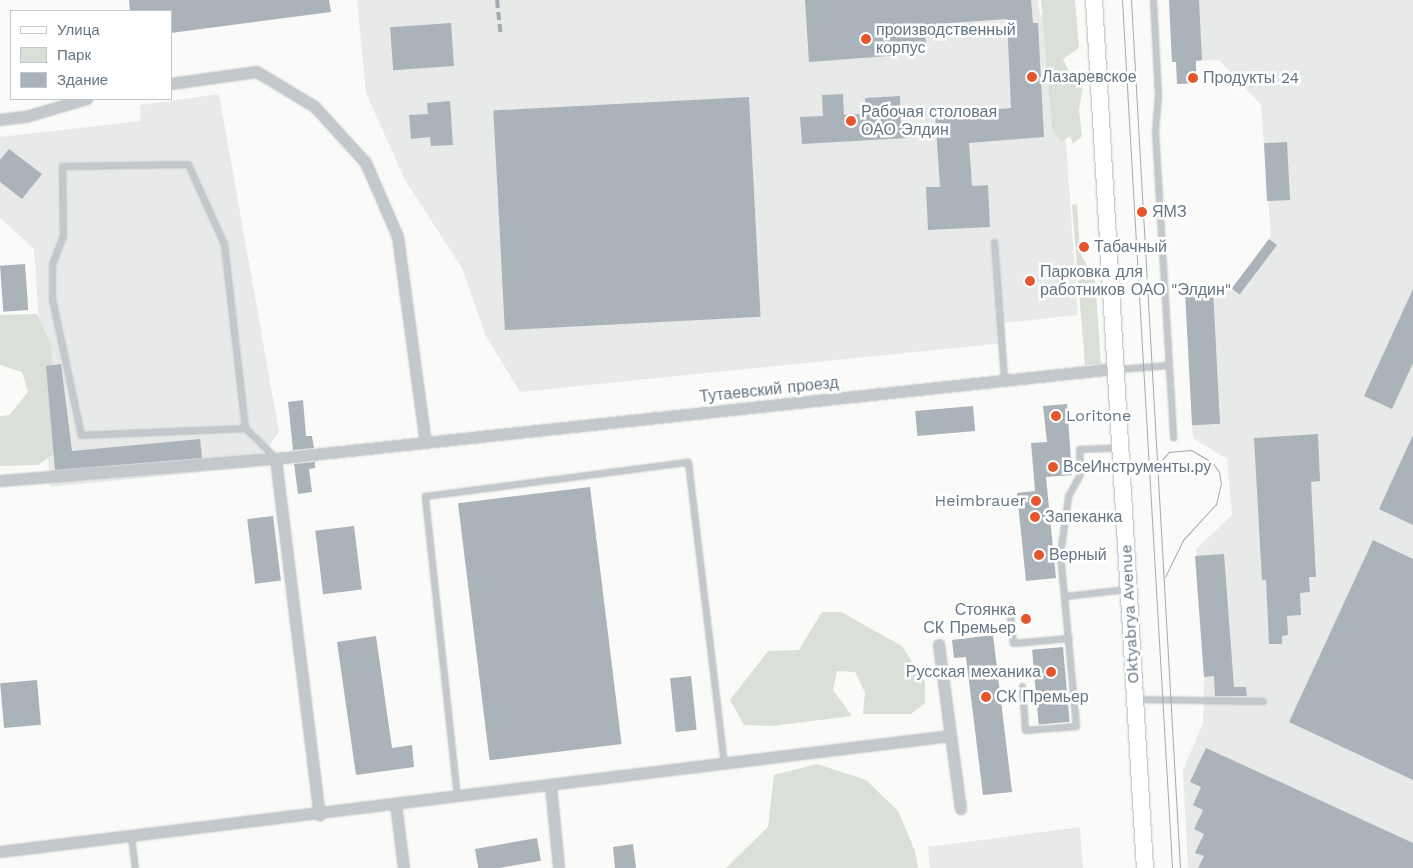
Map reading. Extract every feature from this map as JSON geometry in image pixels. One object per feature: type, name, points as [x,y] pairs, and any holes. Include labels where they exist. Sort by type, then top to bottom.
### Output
[{"type":"main road","name":"Oktyabrya Avenue","points":[[1094,0],[1145,868]]},
{"type":"street","points":[[172,84],[257,72],[315,107],[366,163],[398,237],[426,443]]},
{"type":"street","points":[[0,120],[26,117],[84,100]]},
{"type":"street","name":"Тутаевский проезд","points":[[0,481],[276,459],[1004,379],[1115,370]]},
{"type":"street","points":[[276,459],[320,815]]},
{"type":"street","points":[[939,645],[961,808]]},
{"type":"street","points":[[0,852],[320,815],[951,736]]},
{"type":"street","points":[[551,786],[559,868]]},
{"type":"street","points":[[396,804],[404,868]]},
{"type":"lane","points":[[1153,0],[1158,96],[1155,132],[1173,437]]},
{"type":"lane","points":[[245,428],[81,435],[52,299],[52,264],[63,236],[62,166],[188,164],[224,244],[245,428],[276,459]]},
{"type":"lane","points":[[994,242],[1004,379]]},
{"type":"lane","points":[[1115,370],[1169,365]]},
{"type":"lane","points":[[1022,686],[1025,730],[1076,726],[1060,554],[1068,496],[1080,474],[1079,449],[1120,448]]},
{"type":"lane","points":[[457,797],[426,496],[688,462],[724,764]]},
{"type":"lane","points":[[1065,596],[1130,589]]},
{"type":"lane","points":[[1010,606],[1013,643],[1069,638]]},
{"type":"lane","points":[[1135,699],[1263,701]]},
{"type":"lane","points":[[131,837],[135,868]]},
{"type":"shaded area","points":[[357,0],[1038,0],[1040,15],[1050,14],[1065,128],[1078,315],[1004,323],[1005,343],[520,392],[486,336],[462,268],[405,180],[366,93]]},
{"type":"shaded area","points":[[1169,0],[1413,0],[1413,868],[1188,868],[1183,770],[1203,723],[1204,677],[1196,549],[1232,515],[1227,459],[1193,438],[1185,291],[1233,290],[1271,236],[1261,105],[1219,60],[1172,62]]},
{"type":"shaded area","points":[[219,94],[279,432],[254,467],[50,487],[34,249],[0,218],[0,137],[141,121],[140,105]]},
{"type":"shaded area","points":[[1080,827],[1083,868],[930,868],[928,847]]},
{"type":"green space","points":[[1041,0],[1075,0],[1079,48],[1063,59],[1071,76],[1083,84],[1079,110],[1082,136],[1073,144],[1070,136],[1061,142],[1052,128]]},
{"type":"green space","points":[[1077,204],[1080,253],[1095,278],[1101,364],[1085,365],[1072,205]]},
{"type":"green space","points":[[37,314],[51,345],[57,411],[55,453],[38,465],[0,466],[0,416],[9,415],[28,392],[22,372],[0,365],[0,315]]},
{"type":"green space","points":[[822,612],[841,612],[902,646],[925,682],[925,703],[911,714],[863,714],[865,693],[855,672],[837,671],[833,690],[852,716],[772,726],[744,725],[730,700],[768,651],[799,650]]},
{"type":"green space","points":[[817,764],[866,780],[898,811],[915,851],[918,868],[726,868],[768,827],[774,775]]},
{"type":"building","points":[[129,0],[329,0],[331,12],[172,33],[172,10],[130,10]]},
{"type":"building","points":[[805,0],[1031,0],[1033,23],[1038,23],[1044,137],[969,143],[972,186],[988,185],[990,227],[928,230],[926,187],[940,187],[935,114],[1011,108],[1007,19],[924,25],[927,53],[809,62]]},
{"type":"building","points":[[1169,0],[1199,0],[1202,60],[1196,61],[1196,83],[1177,84],[1176,62],[1172,62]]},
{"type":"building","points":[[451,23],[454,66],[393,70],[390,27]]},
{"type":"building","name":"Рабочая столовая ОАО Элдин","points":[[843,94],[844,115],[866,114],[865,98],[900,96],[901,126],[906,125],[907,138],[802,144],[800,117],[823,116],[822,95]]},
{"type":"building","points":[[749,97],[761,317],[505,330],[493,110]]},
{"type":"building","points":[[450,101],[453,145],[431,146],[430,137],[411,139],[409,115],[428,114],[427,103]]},
{"type":"building","points":[[1287,142],[1290,200],[1267,201],[1264,143]]},
{"type":"building","points":[[9,149],[42,174],[22,199],[0,182],[0,160]]},
{"type":"building","points":[[1269,239],[1277,245],[1240,295],[1232,289]]},
{"type":"building","points":[[25,264],[28,310],[3,312],[0,266]]},
{"type":"building","points":[[1413,289],[1413,363],[1392,409],[1364,396]]},
{"type":"building","points":[[1213,290],[1220,424],[1192,425],[1185,291]]},
{"type":"building","points":[[61,364],[72,451],[200,439],[202,458],[55,470],[46,366]]},
{"type":"building","points":[[303,400],[306,436],[312,436],[314,448],[293,450],[288,402]]},
{"type":"building","points":[[1067,404],[1072,475],[1046,477],[1056,578],[1026,581],[1017,493],[1035,491],[1031,443],[1047,442],[1043,406]]},
{"type":"building","points":[[973,406],[975,431],[917,436],[915,411]]},
{"type":"building","points":[[1318,434],[1320,481],[1311,482],[1316,577],[1309,577],[1310,592],[1300,593],[1301,615],[1287,616],[1288,635],[1282,636],[1282,644],[1269,644],[1266,580],[1262,580],[1254,438]]},
{"type":"building","points":[[1413,435],[1413,525],[1379,509]]},
{"type":"building","points":[[315,462],[315,468],[309,469],[312,492],[298,494],[294,464]]},
{"type":"building","points":[[590,487],[622,744],[490,760],[458,503]]},
{"type":"building","points":[[273,516],[281,581],[255,584],[247,519]]},
{"type":"building","points":[[354,526],[362,590],[323,594],[315,531]]},
{"type":"building","points":[[1373,540],[1413,559],[1413,780],[1289,722]]},
{"type":"building","points":[[1224,554],[1234,687],[1246,687],[1247,696],[1215,696],[1214,676],[1204,677],[1195,556]]},
{"type":"building","name":"СК Премьер","points":[[993,635],[1012,792],[983,795],[966,657],[954,658],[952,640]]},
{"type":"building","points":[[376,636],[392,748],[412,745],[414,767],[356,775],[337,642]]},
{"type":"building","points":[[1063,647],[1070,722],[1039,724],[1032,650]]},
{"type":"building","points":[[691,676],[697,730],[676,732],[670,678]]},
{"type":"building","points":[[37,680],[41,725],[4,728],[0,683]]},
{"type":"building","points":[[1206,748],[1413,843],[1413,868],[1198,868],[1204,856],[1195,853],[1204,834],[1194,829],[1203,810],[1193,805],[1201,787],[1190,782]]},
{"type":"building","points":[[537,838],[541,861],[499,868],[478,868],[475,849]]},
{"type":"building","points":[[633,844],[636,868],[615,868],[613,847]]},
{"type":"tram line","points":[[1122,0],[1172,868]]},
{"type":"tram line","points":[[1131,0],[1180,868]]},
{"type":"tram line","points":[[1154,469],[1169,452],[1191,450],[1212,462],[1219,472],[1221,483],[1216,504],[1183,540],[1165,577]]},
{"type":"railway","points":[[497,0],[501,36]]},
{"type":"place","name":"производственный корпус","points":[[866,39]]},
{"type":"place","name":"Лазаревское","points":[[1032,77]]},
{"type":"place","name":"Продукты 24","points":[[1193,78]]},
{"type":"place","name":"Рабочая столовая ОАО Элдин","points":[[851,121]]},
{"type":"place","name":"ЯМЗ","points":[[1142,212]]},
{"type":"place","name":"Табачный","points":[[1084,247]]},
{"type":"place","name":"Парковка для работников ОАО \"Элдин\"","points":[[1030,281]]},
{"type":"place","name":"Loritone","points":[[1056,416]]},
{"type":"place","name":"ВсеИнструменты.ру","points":[[1053,467]]},
{"type":"place","name":"Heimbrauer","points":[[1036,501]]},
{"type":"place","name":"Запеканка","points":[[1035,517]]},
{"type":"place","name":"Верный","points":[[1039,555]]},
{"type":"place","name":"Стоянка СК Премьер","points":[[1026,619]]},
{"type":"place","name":"Русская механика","points":[[1051,672]]},
{"type":"place","name":"СК Премьер","points":[[986,697]]}]
